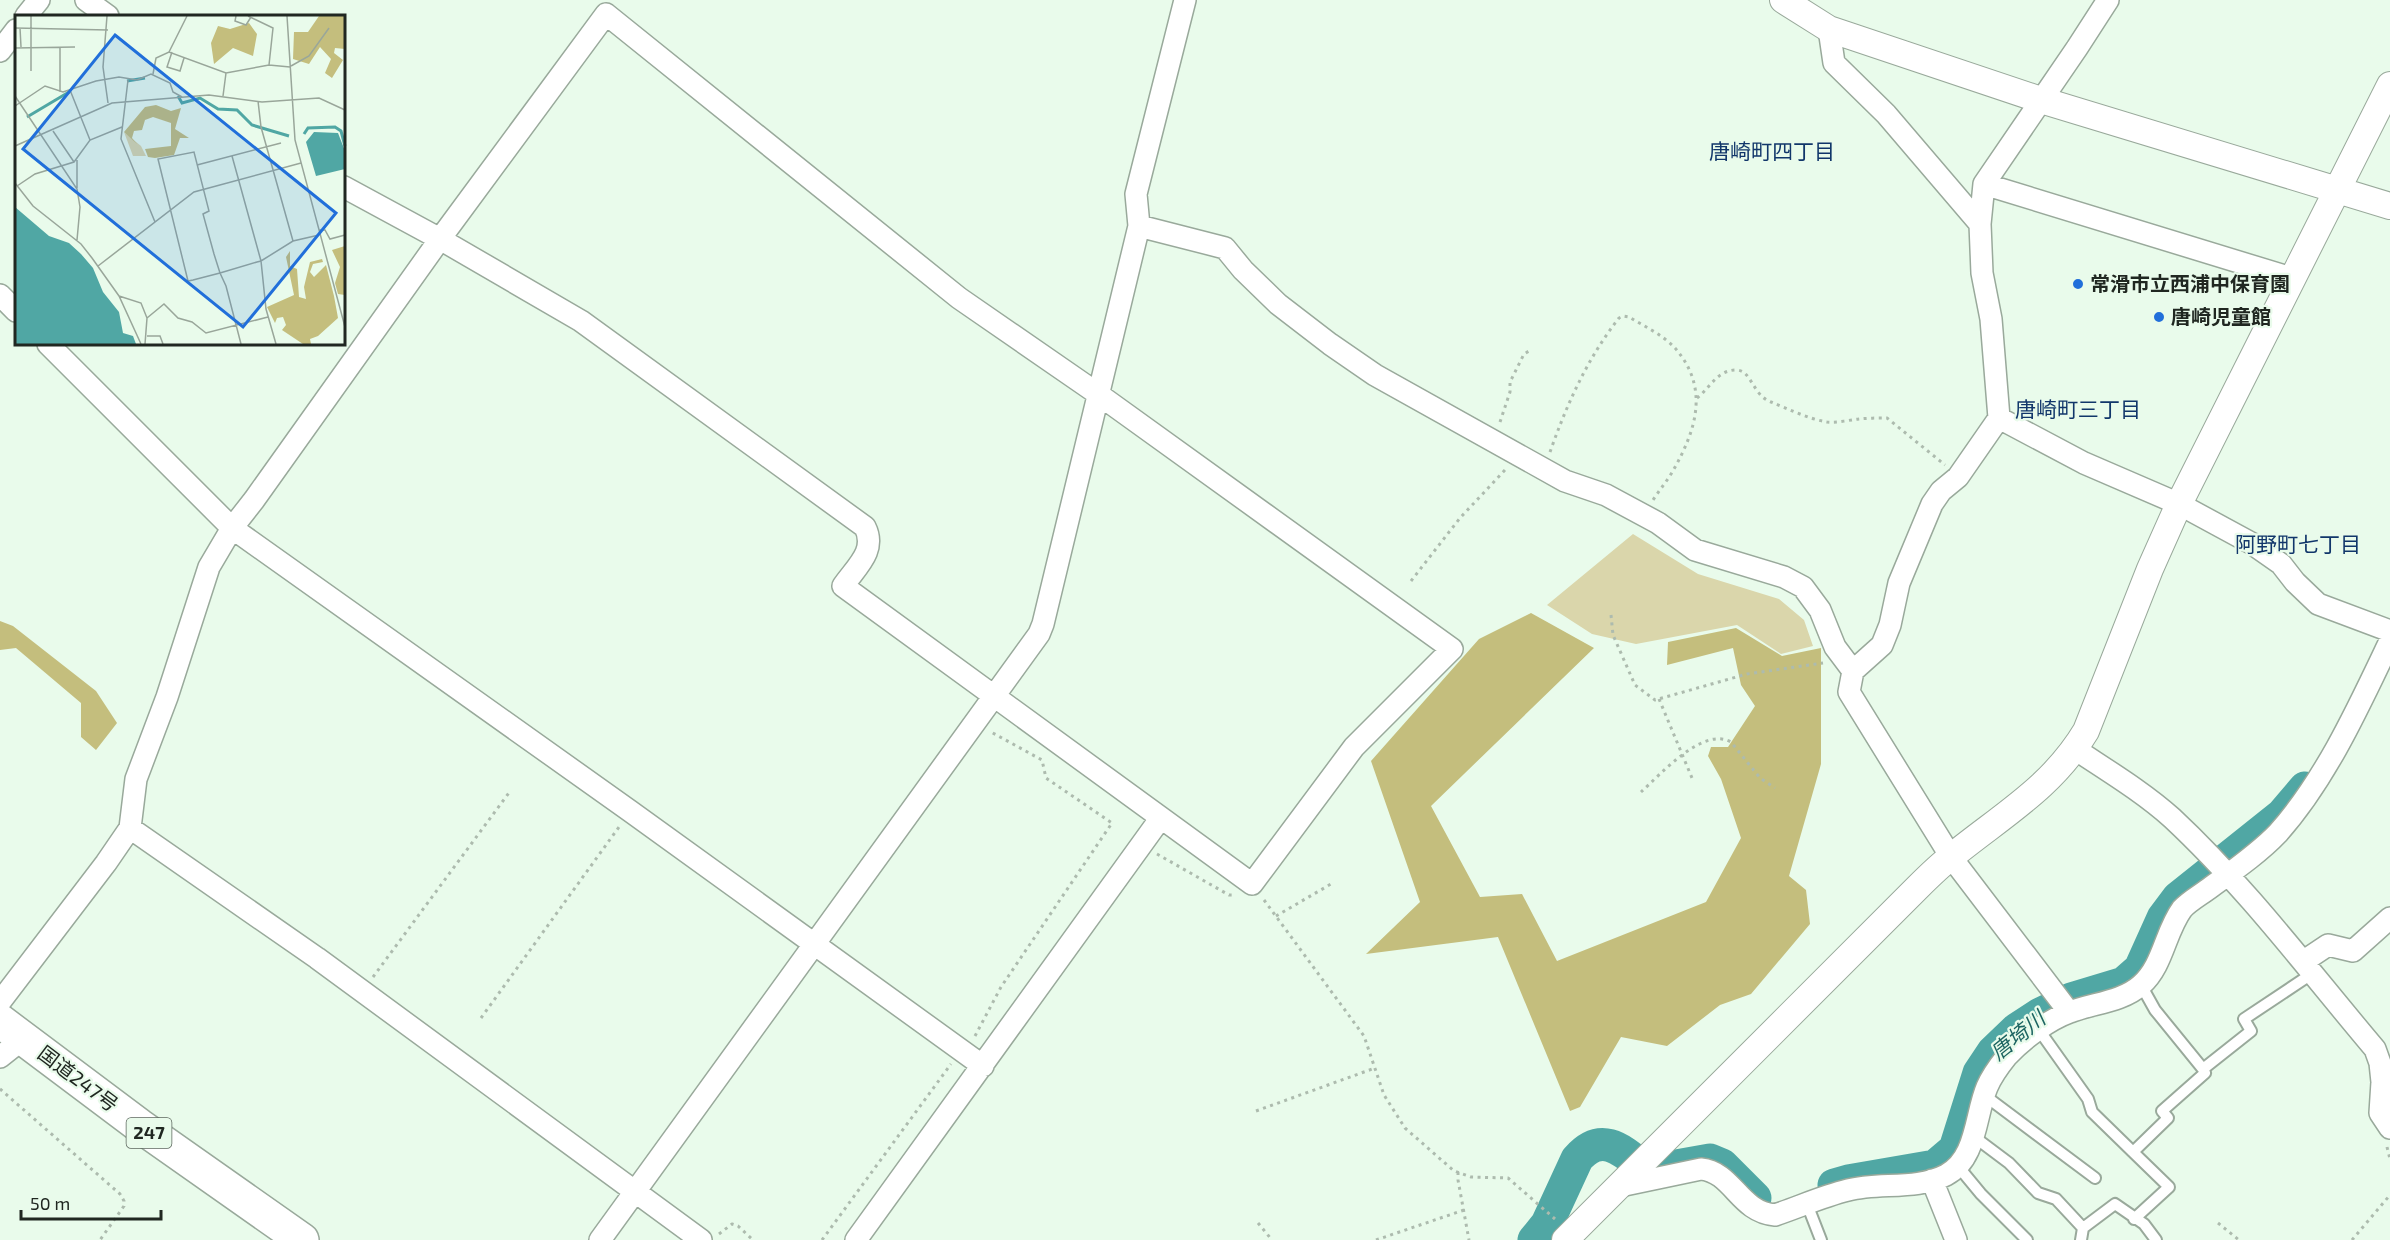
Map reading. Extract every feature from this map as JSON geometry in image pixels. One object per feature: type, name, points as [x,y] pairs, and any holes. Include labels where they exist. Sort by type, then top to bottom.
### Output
[{"type":"highway","name":"国道247号","points":[[8,1039],[140,1126],[302,1240]]},
{"type":"street","points":[[27,15],[39,0]]},
{"type":"street","points":[[86,0],[107,15]]},
{"type":"street","points":[[600,1240],[1032,645],[1043,624],[1139,226],[1136,194],[1185,0]]},
{"type":"street","points":[[1783,0],[1829,29],[2041,100],[2390,206]]},
{"type":"street","points":[[2068,1012],[1951,857],[1849,692],[1853,671],[1882,645],[1890,625],[1899,583],[1932,504],[1941,491],[1958,477],[1999,418],[1991,320],[1982,273],[1980,224],[1984,184],[2108,0]]},
{"type":"street","points":[[0,1002],[130,828],[136,779],[209,567],[232,528],[440,239],[606,14],[959,298],[1098,394],[1452,649],[1354,747],[1252,884],[843,586],[870,548],[870,536],[865,527],[581,321],[440,239],[345,188]]},
{"type":"street","points":[[1829,29],[1834,63],[1886,114],[1980,224]]},
{"type":"street","points":[[0,51],[15,31]]},
{"type":"street","points":[[1569,1237],[1917,888],[1951,857],[2030,798],[2075,749],[2086,731],[2150,569],[2179,504],[2390,85]]},
{"type":"street","points":[[1984,184],[2291,278]]},
{"type":"street","points":[[1139,226],[1225,248],[1242,270],[1278,304],[1375,375],[1565,481],[1606,495],[1658,523],[1695,550],[1784,577],[1803,587],[1820,610],[1835,647],[1853,671]]},
{"type":"street","points":[[0,295],[15,310]]},
{"type":"street","points":[[49,345],[232,528],[630,811],[970,1057]]},
{"type":"street","points":[[1999,418],[2084,463],[2179,504],[2251,543],[2281,564],[2295,582],[2318,604],[2390,631]]},
{"type":"street","points":[[1620,1185],[1701,1169],[1710,1170],[1720,1176],[1754,1210],[1763,1214],[1775,1215],[1849,1189],[1932,1180],[1948,1174],[1969,1150],[1984,1095],[1996,1070],[2009,1054],[2038,1030],[2068,1012],[2119,997],[2140,985],[2149,977],[2172,925],[2183,907],[2221,869],[2276,834],[2305,797],[2355,712],[2390,641]]},
{"type":"street","points":[[2075,749],[2132,787],[2171,817],[2221,869],[2381,1047],[2380,1113],[2390,1128]]},
{"type":"street","points":[[856,1240],[970,1057],[1142,846],[1161,819]]},
{"type":"street","points":[[130,828],[317,958],[700,1240]]},
{"type":"street","points":[[2308,967],[2328,945],[2353,951],[2390,918]]},
{"type":"street","points":[[1932,1180],[1956,1240]]},
{"type":"lane","points":[[2203,1069],[2251,1031],[2244,1019],[2308,967]]},
{"type":"lane","points":[[2133,1152],[2168,1118],[2162,1111],[2205,1073],[2155,1010],[2140,985]]},
{"type":"lane","points":[[2038,1030],[2088,1099],[2092,1112],[2169,1187],[2134,1219]]},
{"type":"lane","points":[[1984,1095],[2095,1178]]},
{"type":"lane","points":[[1973,1136],[2009,1163],[2037,1193],[2056,1199],[2083,1228]]},
{"type":"lane","points":[[1957,1166],[1981,1194],[2027,1240]]},
{"type":"lane","points":[[1807,1204],[1821,1240]]},
{"type":"lane","points":[[2081,1240],[2083,1228],[2115,1204],[2144,1224],[2156,1240]]},
{"type":"path","points":[[1544,469],[1565,411],[1585,369],[1612,327],[1623,315],[1629,317],[1674,347],[1685,362],[1697,388],[1692,429],[1674,470],[1651,505],[1651,512],[1658,523]]},
{"type":"path","points":[[1492,440],[1510,392],[1512,376],[1524,354],[1529,351]]},
{"type":"path","points":[[1697,398],[1718,376],[1727,371],[1743,371],[1753,381],[1755,390],[1760,396],[1769,402],[1809,416],[1829,422],[1887,418],[1958,477]]},
{"type":"path","points":[[1411,581],[1461,518],[1516,460],[1517,454]]},
{"type":"path","points":[[1611,615],[1613,635],[1635,685],[1655,700],[1747,674],[1806,667]]},
{"type":"path","points":[[1659,699],[1692,778]]},
{"type":"path","points":[[822,1240],[970,1057],[1001,987],[1112,823],[1046,778],[1042,760],[974,722]]},
{"type":"path","points":[[1641,792],[1683,754],[1708,739],[1724,738],[1731,742],[1760,778],[1775,788]]},
{"type":"path","points":[[362,992],[511,790]]},
{"type":"path","points":[[481,1018],[630,811]]},
{"type":"path","points":[[1142,846],[1183,867],[1229,895],[1237,895],[1252,884],[1364,1036],[1383,1095],[1405,1128],[1458,1172],[1471,1177],[1508,1179],[1569,1237]]},
{"type":"path","points":[[1276,916],[1331,884]]},
{"type":"path","points":[[1256,1111],[1374,1068]]},
{"type":"path","points":[[0,1089],[120,1194],[124,1206],[100,1240]]},
{"type":"path","points":[[1458,1172],[1469,1240]]},
{"type":"path","points":[[2352,1240],[2390,1195]]},
{"type":"path","points":[[1376,1240],[1464,1210]]},
{"type":"path","points":[[1258,1223],[1272,1240]]},
{"type":"path","points":[[2218,1223],[2239,1240]]},
{"type":"path","points":[[713,1240],[732,1224],[738,1226],[753,1240]]},
{"type":"shaded area","points":[[1633,534],[1698,574],[1779,599],[1804,620],[1813,646],[1781,654],[1737,625],[1636,644],[1592,634],[1547,605]]},
{"type":"shaded area","points":[[1531,613],[1594,648],[1431,806],[1480,897],[1522,894],[1557,961],[1706,902],[1741,838],[1721,779],[1708,756],[1711,747],[1728,747],[1755,706],[1741,685],[1733,648],[1667,665],[1668,642],[1736,628],[1782,656],[1821,648],[1821,764],[1789,876],[1806,890],[1810,924],[1751,994],[1720,1005],[1667,1046],[1621,1037],[1580,1107],[1570,1111],[1498,937],[1366,954],[1420,902],[1371,761],[1479,639]]},
{"type":"shaded area","points":[[0,621],[13,626],[96,691],[117,723],[96,750],[81,737],[81,703],[16,648],[0,650]]},
{"type":"waterway","name":"唐埼川","points":[[1834,1185],[1935,1166],[1955,1149],[1979,1073],[1993,1052],[2017,1029],[2040,1014],[2071,999],[2124,983],[2140,969],[2163,918],[2178,898],[2282,815],[2305,788]]},
{"type":"waterway","name":"唐埼川","points":[[1534,1240],[1547,1224],[1577,1159],[1596,1146],[1605,1145],[1622,1151],[1648,1171],[1710,1160],[1722,1165],[1755,1198]]},
{"type":"place","name":"常滑市立西浦中保育園","points":[[2078,284]]},
{"type":"place","name":"唐崎児童館","points":[[2159,317]]},
{"type":"district","name":"唐崎町四丁目","points":[[1772,152]]},
{"type":"district","name":"唐崎町三丁目","points":[[2078,410]]},
{"type":"district","name":"阿野町七丁目","points":[[2298,545]]}]
